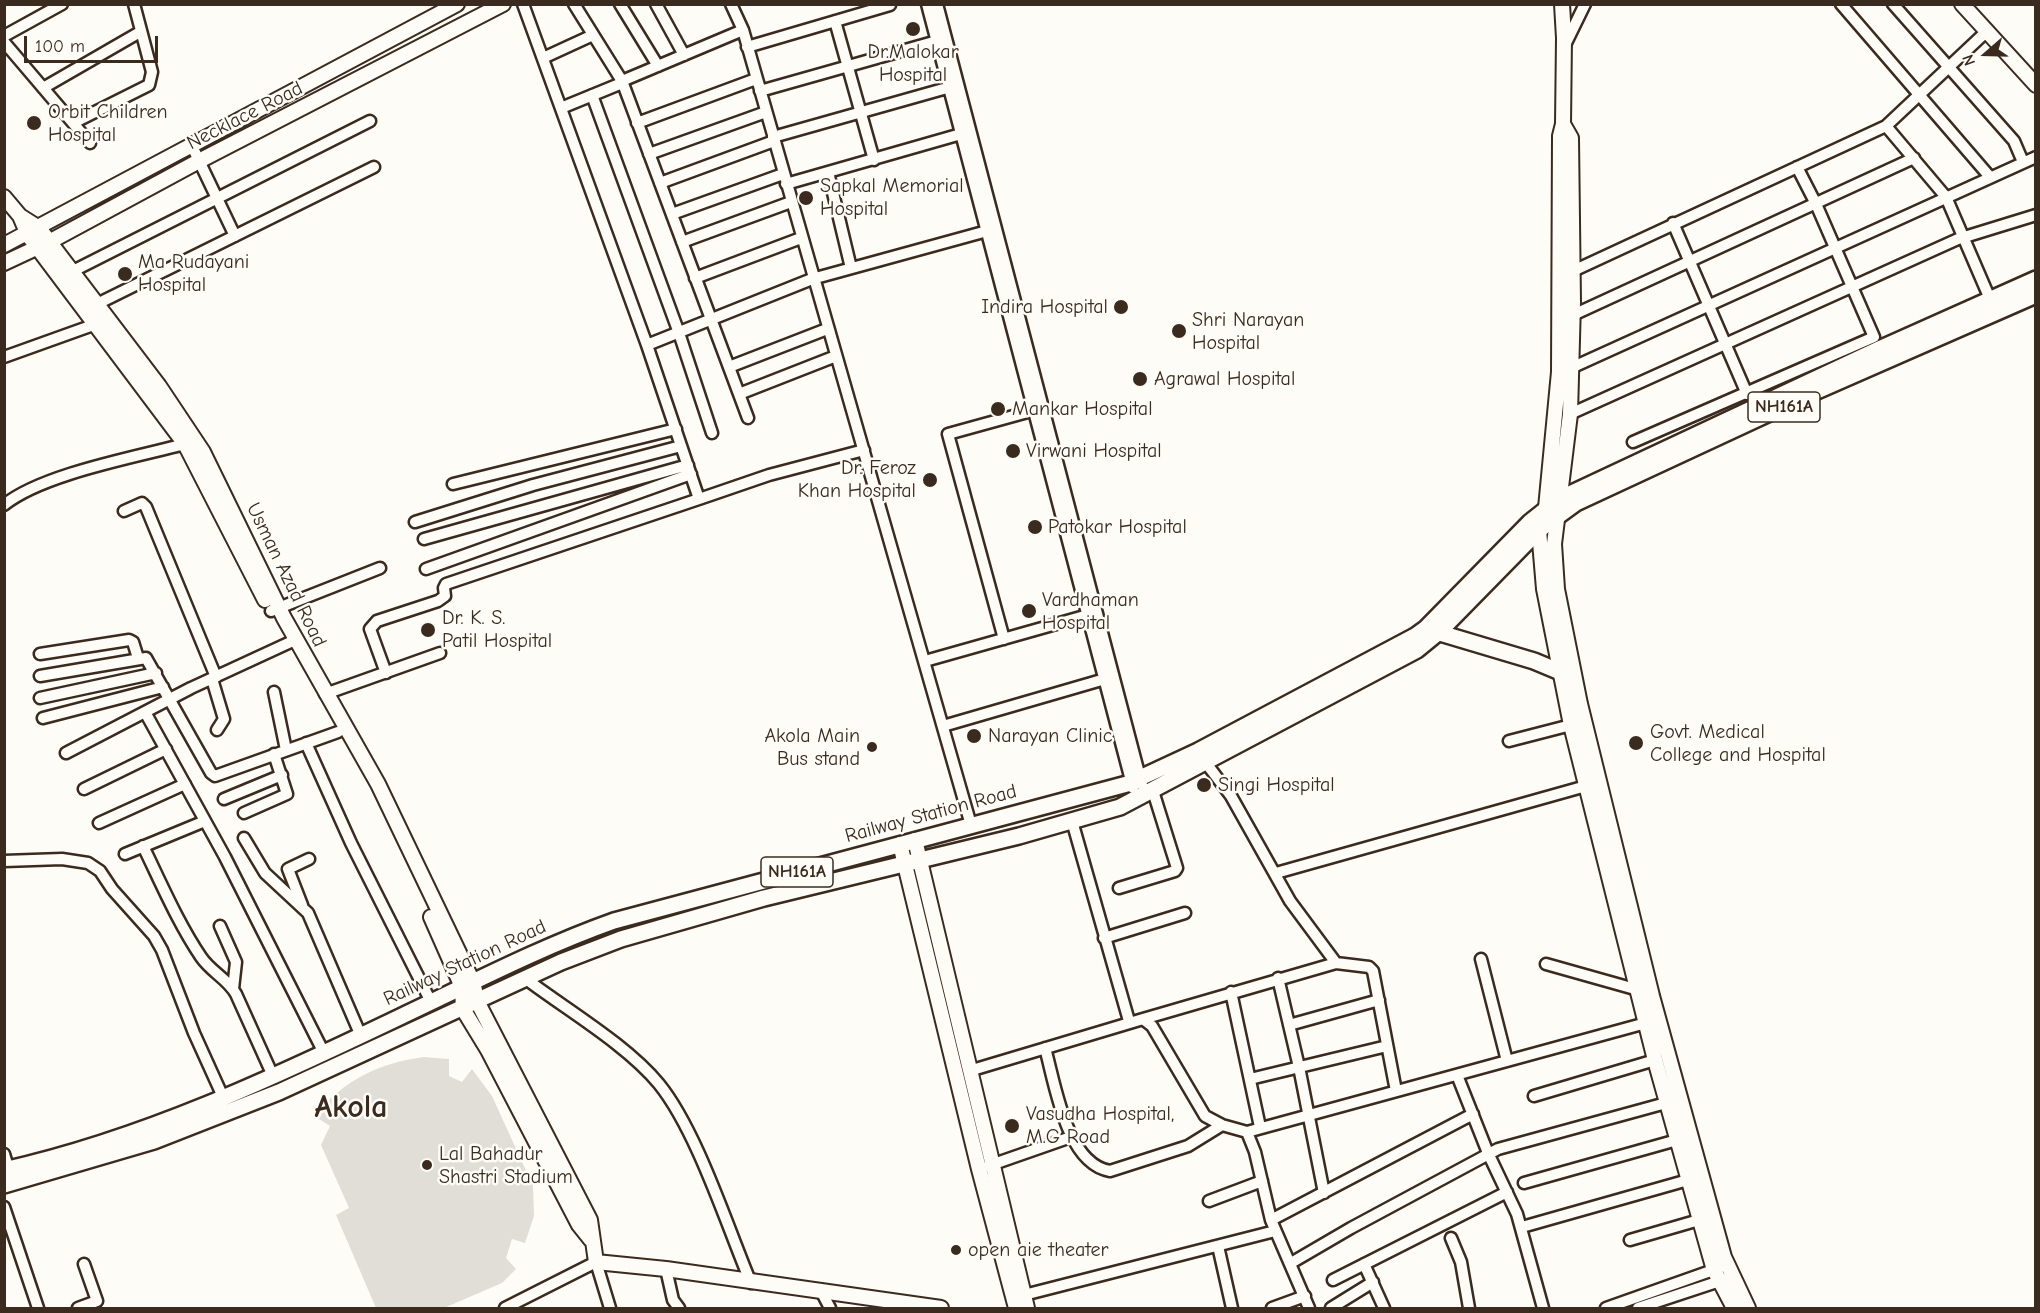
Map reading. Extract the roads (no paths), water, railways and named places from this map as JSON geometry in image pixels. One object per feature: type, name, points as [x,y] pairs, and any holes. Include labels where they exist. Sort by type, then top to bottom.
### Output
[{"type":"highway","name":"NH161A","points":[[1539,530],[1555,507],[2036,279]]},
{"type":"highway","name":"NH161A","points":[[1555,507],[1591,495],[1817,391],[2036,295]]},
{"type":"highway","name":"Railway Station Road","points":[[7,1172],[177,1133],[279,1092],[561,962],[621,939],[764,898],[1072,821],[1145,796],[1417,650],[1432,630],[1555,507]]},
{"type":"highway","name":"Railway Station Road","points":[[7,1172],[128,1134],[223,1097],[361,1036],[553,944],[614,921],[1136,780],[1198,751],[1407,640],[1432,630],[1539,530]]},
{"type":"highway","points":[[1432,630],[1534,660],[1558,671]]},
{"type":"main road","name":"Necklace Road","points":[[4,245],[34,232],[192,144],[457,4]]},
{"type":"main road","name":"Necklace Road","points":[[4,263],[43,245],[199,161],[503,4]]},
{"type":"main road","points":[[1562,4],[1564,48],[1563,124],[1560,136],[1555,566],[1571,660],[1644,991],[1646,1023],[1654,1060],[1699,1220],[1723,1273],[1748,1308]]},
{"type":"main road","points":[[1962,4],[2036,85]]},
{"type":"main road","points":[[1555,507],[1570,414],[1573,315],[1570,138],[1563,124]]},
{"type":"main road","name":"Usman Azad Road","points":[[4,197],[34,232],[90,308],[159,386],[188,429],[212,469],[275,610]]},
{"type":"main road","name":"Usman Azad Road","points":[[43,245],[71,272],[96,324],[185,444],[338,732],[372,790],[467,985]]},
{"type":"main road","points":[[1539,530],[1540,566],[1558,671],[1586,786],[1734,1308]]},
{"type":"main road","name":"Usman Azad Road","points":[[291,642],[325,694],[378,784],[467,985]]},
{"type":"main road","points":[[907,842],[969,1071],[985,1167]]},
{"type":"main road","points":[[913,862],[1018,1305]]},
{"type":"main road","points":[[467,985],[478,1002],[525,1107]]},
{"type":"main road","points":[[467,985],[463,1009],[525,1107],[590,1220],[591,1240],[596,1262],[666,1269],[751,1283],[821,1291],[903,1306],[941,1308]]},
{"type":"street","points":[[4,36],[62,4]]},
{"type":"street","points":[[73,123],[149,85],[152,72],[134,4]]},
{"type":"street","points":[[524,4],[647,345],[699,499]]},
{"type":"street","points":[[620,4],[658,66]]},
{"type":"street","points":[[656,4],[684,55]]},
{"type":"street","points":[[731,4],[743,30],[812,279],[864,450],[971,825]]},
{"type":"street","points":[[927,4],[953,86],[1136,780]]},
{"type":"street","points":[[937,4],[961,134],[1105,679],[1136,780],[1177,868],[1175,872],[1119,888]]},
{"type":"street","points":[[1564,48],[1585,4]]},
{"type":"street","points":[[1893,4],[2014,141],[2023,162]]},
{"type":"street","points":[[747,47],[890,5]]},
{"type":"street","points":[[578,6],[622,82],[748,418]]},
{"type":"street","points":[[1846,6],[1990,177]]},
{"type":"street","points":[[835,21],[874,160]]},
{"type":"street","points":[[561,108],[743,30]]},
{"type":"street","points":[[1573,271],[1886,126],[1987,31]]},
{"type":"street","points":[[43,88],[140,32]]},
{"type":"street","points":[[543,58],[593,35]]},
{"type":"street","points":[[760,91],[937,41]]},
{"type":"street","points":[[4,42],[90,143]]},
{"type":"street","points":[[637,123],[756,79]]},
{"type":"street","points":[[660,183],[773,139],[953,86]]},
{"type":"street","points":[[592,95],[679,333],[712,433]]},
{"type":"street","points":[[649,154],[765,112]]},
{"type":"street","points":[[71,272],[370,122]]},
{"type":"street","points":[[1886,126],[1946,197],[1990,299]]},
{"type":"street","points":[[672,214],[785,179],[828,172],[961,134]]},
{"type":"street","points":[[192,144],[235,236]]},
{"type":"street","points":[[1571,368],[2036,157]]},
{"type":"street","points":[[1573,315],[1914,158]]},
{"type":"street","points":[[1633,442],[1873,339],[1874,335],[1797,166]]},
{"type":"street","points":[[90,308],[374,167]]},
{"type":"street","points":[[828,172],[851,268]]},
{"type":"street","points":[[682,242],[791,202]]},
{"type":"street","points":[[1570,414],[1964,237],[2036,215]]},
{"type":"street","points":[[1673,223],[1747,394]]},
{"type":"street","points":[[647,345],[712,321],[812,279],[987,231]]},
{"type":"street","points":[[695,278],[801,238]]},
{"type":"street","points":[[4,357],[96,324]]},
{"type":"street","points":[[729,367],[827,329]]},
{"type":"street","points":[[739,394],[836,356]]},
{"type":"street","points":[[1004,639],[948,434],[1035,410]]},
{"type":"street","points":[[453,484],[676,429]]},
{"type":"street","points":[[4,505],[14,497],[50,482],[185,444]]},
{"type":"street","points":[[415,522],[533,485],[681,446]]},
{"type":"street","points":[[386,673],[370,629],[377,621],[438,602],[445,596],[446,584],[770,476],[864,450]]},
{"type":"street","points":[[424,539],[689,470]]},
{"type":"street","points":[[426,569],[689,470]]},
{"type":"street","points":[[124,511],[142,504],[146,507],[214,678],[224,719],[217,730]]},
{"type":"street","points":[[275,610],[380,568]]},
{"type":"street","points":[[925,661],[1088,615]]},
{"type":"street","points":[[40,654],[129,640],[133,642],[138,658]]},
{"type":"street","points":[[66,753],[170,699],[291,642]]},
{"type":"street","points":[[325,694],[440,653]]},
{"type":"street","points":[[40,676],[146,658],[213,775],[338,732]]},
{"type":"street","points":[[40,698],[156,673]]},
{"type":"street","points":[[943,726],[1105,679]]},
{"type":"street","points":[[44,718],[164,687]]},
{"type":"street","points":[[274,693],[286,750]]},
{"type":"street","points":[[145,712],[205,821],[324,1053]]},
{"type":"street","points":[[1509,741],[1571,725]]},
{"type":"street","points":[[306,743],[351,843],[431,1002]]},
{"type":"street","points":[[84,789],[166,749]]},
{"type":"street","points":[[244,813],[287,794],[274,754]]},
{"type":"street","points":[[1206,763],[1231,796],[1290,901],[1336,963]]},
{"type":"street","points":[[224,799],[282,775]]},
{"type":"street","points":[[99,823],[185,784]]},
{"type":"street","points":[[1276,873],[1586,786]]},
{"type":"street","points":[[125,854],[205,821]]},
{"type":"street","points":[[1072,821],[1129,1021]]},
{"type":"street","points":[[244,838],[265,873],[303,908]]},
{"type":"street","points":[[143,846],[192,943],[211,970],[233,989],[273,1076]]},
{"type":"street","points":[[4,861],[62,859],[88,863],[100,871],[112,890],[154,936],[162,950],[194,1033],[223,1097]]},
{"type":"street","points":[[309,859],[288,869],[303,908],[361,1036]]},
{"type":"street","points":[[1104,938],[1185,913]]},
{"type":"street","points":[[220,926],[236,962],[233,989]]},
{"type":"street","points":[[1481,959],[1507,1061]]},
{"type":"street","points":[[969,1071],[1129,1021],[1143,1019],[1336,963],[1371,968],[1396,1090]]},
{"type":"street","points":[[1546,964],[1644,991]]},
{"type":"street","points":[[1278,978],[1299,1066],[1324,1193]]},
{"type":"street","points":[[526,979],[636,1061],[660,1086],[694,1146],[751,1283]]},
{"type":"street","points":[[1231,992],[1260,1127]]},
{"type":"street","points":[[1289,1025],[1378,1000]]},
{"type":"street","points":[[1143,1019],[1152,1026],[1205,1116],[1222,1125],[1247,1131],[1646,1023]]},
{"type":"street","points":[[1250,1079],[1388,1046]]},
{"type":"street","points":[[1045,1048],[1071,1137],[1082,1154],[1098,1166],[1110,1171],[1188,1146],[1222,1125]]},
{"type":"street","points":[[1534,1096],[1654,1060]]},
{"type":"street","points":[[1457,1075],[1488,1153],[1522,1227],[1543,1308]]},
{"type":"street","points":[[1291,1263],[1488,1153],[1509,1145],[1666,1103]]},
{"type":"street","points":[[1018,1305],[1218,1246],[1273,1225],[1324,1193],[1473,1114]]},
{"type":"street","points":[[1247,1131],[1252,1140],[1273,1225],[1309,1308]]},
{"type":"street","points":[[985,1167],[1071,1137]]},
{"type":"street","points":[[1524,1183],[1677,1140]]},
{"type":"street","points":[[1522,1227],[1688,1179]]},
{"type":"street","points":[[1209,1201],[1262,1181]]},
{"type":"street","points":[[1333,1280],[1507,1192]]},
{"type":"street","points":[[4,1208],[38,1308]]},
{"type":"street","points":[[1630,1240],[1699,1220]]},
{"type":"street","points":[[1451,1238],[1461,1262],[1469,1308]]},
{"type":"street","points":[[1218,1246],[1233,1308]]},
{"type":"street","points":[[505,1308],[596,1262],[610,1308]]},
{"type":"street","points":[[1364,1263],[1384,1308]]},
{"type":"street","points":[[78,1308],[97,1301],[84,1264]]},
{"type":"street","points":[[666,1269],[673,1300],[679,1308]]},
{"type":"street","points":[[1606,1308],[1723,1273]]},
{"type":"street","points":[[1638,1308],[1723,1273]]},
{"type":"street","points":[[1331,1308],[1373,1282]]},
{"type":"street","points":[[821,1291],[830,1308]]},
{"type":"street","points":[[1272,1308],[1305,1296]]},
{"type":"place","name":"Dr.Malokar Hospital","points":[[913,29]]},
{"type":"place","name":"Orbit Children Hospital","points":[[34,123]]},
{"type":"place","name":"Sapkal Memorial Hospital","points":[[806,198]]},
{"type":"place","name":"Ma Rudayani Hospital","points":[[125,274]]},
{"type":"place","name":"Indira Hospital","points":[[1121,307]]},
{"type":"place","name":"Shri Narayan Hospital","points":[[1179,331]]},
{"type":"place","name":"Agrawal Hospital","points":[[1140,379]]},
{"type":"place","name":"Mankar Hospital","points":[[998,409]]},
{"type":"place","name":"Virwani Hospital","points":[[1013,451]]},
{"type":"place","name":"Dr. Feroz Khan Hospital","points":[[930,480]]},
{"type":"place","name":"Patokar Hospital","points":[[1035,527]]},
{"type":"place","name":"Vardhaman Hospital","points":[[1029,611]]},
{"type":"place","name":"Dr. K. S. Patil Hospital","points":[[428,630]]},
{"type":"place","name":"Narayan Clinic","points":[[974,736]]},
{"type":"place","name":"Govt. Medical College and Hospital","points":[[1636,743]]},
{"type":"place","name":"Akola Main Bus stand","points":[[872,747]]},
{"type":"place","name":"Singi Hospital","points":[[1204,785]]},
{"type":"place","name":"Vasudha Hospital, M.G Road","points":[[1012,1126]]},
{"type":"place","name":"Lal Bahadur Shastri Stadium","points":[[427,1165]]},
{"type":"place","name":"open aie theater","points":[[956,1250]]},
{"type":"district","name":"Akola","points":[[351,1108]]}]
